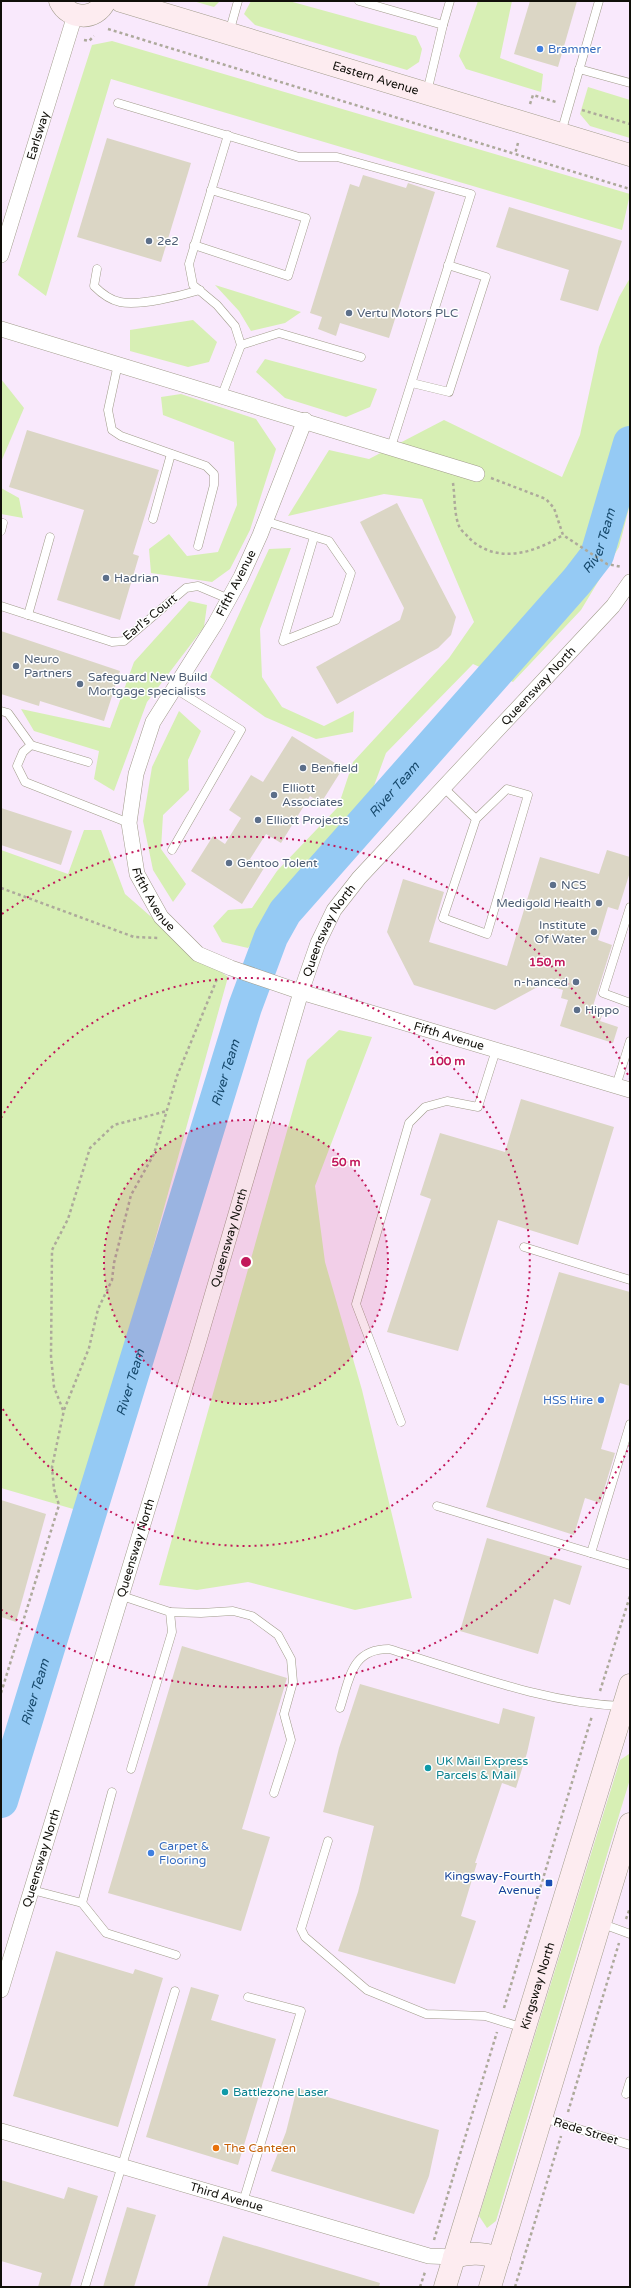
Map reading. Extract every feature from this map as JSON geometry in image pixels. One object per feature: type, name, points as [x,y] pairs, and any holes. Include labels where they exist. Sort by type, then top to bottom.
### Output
[{"type":"street","points":[[67,8],[91,15],[98,10],[105,1]]},
{"type":"street","name":"Eastern Avenue","points":[[121,1],[630,155]]},
{"type":"street","name":"Earlsway","points":[[1,255],[68,37],[67,8]]},
{"type":"street","points":[[1,329],[305,420],[477,474]]},
{"type":"street","name":"Fifth Avenue","points":[[305,420],[265,521],[229,599],[174,688],[151,729],[136,774],[129,823],[137,874],[161,917],[198,954],[227,966],[301,992],[623,1088]]},
{"type":"street","name":"Queensway North","points":[[1,1990],[195,1355],[301,992],[318,943],[334,910],[359,878],[613,606],[630,582]]},
{"type":"street","name":"Kingsway North","points":[[445,2287],[525,2028],[627,1707],[630,1685]]},
{"type":"street","points":[[490,2287],[630,1824]]},
{"type":"street","name":"Third Avenue","points":[[1,2131],[429,2256],[454,2257]]},
{"type":"street","points":[[454,2257],[469,2252],[478,2252],[499,2258]]},
{"type":"lane","points":[[228,34],[238,1]]},
{"type":"lane","points":[[359,1],[443,25]]},
{"type":"lane","points":[[426,94],[450,1]]},
{"type":"lane","points":[[561,134],[599,1]]},
{"type":"lane","points":[[579,69],[630,83]]},
{"type":"lane","points":[[118,103],[299,157],[337,157],[471,194],[391,447]]},
{"type":"lane","points":[[222,395],[240,344],[235,326],[217,305],[193,285],[189,264],[228,135]]},
{"type":"lane","points":[[194,245],[288,276],[306,218],[211,190]]},
{"type":"lane","points":[[412,382],[449,392],[486,277],[448,265]]},
{"type":"lane","points":[[97,269],[94,286],[102,294],[120,302],[175,298],[200,290]]},
{"type":"lane","points":[[240,344],[279,333],[361,357]]},
{"type":"lane","points":[[118,364],[108,410],[112,430],[121,436],[206,466],[214,474],[214,485],[198,546]]},
{"type":"lane","points":[[153,519],[171,454]]},
{"type":"lane","points":[[265,521],[329,541],[351,572],[336,620],[283,641],[314,537]]},
{"type":"lane","points":[[28,615],[50,537]]},
{"type":"lane","name":"Earl's Court","points":[[1,606],[112,642],[124,640],[186,588],[198,586],[229,599]]},
{"type":"lane","points":[[172,850],[241,730],[174,688]]},
{"type":"lane","points":[[1,711],[8,713],[30,745],[88,762]]},
{"type":"lane","points":[[30,745],[23,752],[17,766],[25,782],[129,823]]},
{"type":"lane","points":[[443,788],[476,819]]},
{"type":"lane","points":[[507,789],[528,795],[488,934],[443,918],[476,819],[507,789]]},
{"type":"lane","points":[[630,907],[603,994],[630,1002]]},
{"type":"lane","points":[[623,1088],[630,1041]]},
{"type":"lane","points":[[401,1422],[356,1304],[409,1123],[425,1106],[447,1101],[478,1107],[496,1050]]},
{"type":"lane","points":[[524,1247],[630,1280]]},
{"type":"lane","points":[[591,1553],[630,1424]]},
{"type":"lane","points":[[437,1506],[630,1565]]},
{"type":"lane","points":[[122,1596],[170,1612],[201,1613],[233,1611],[252,1616],[278,1635],[291,1659],[293,1682],[284,1714],[291,1740],[274,1793]]},
{"type":"lane","points":[[131,1769],[172,1632],[170,1612]]},
{"type":"lane","points":[[340,1708],[354,1666],[363,1655],[375,1649],[390,1649],[549,1698],[596,1705],[627,1707]]},
{"type":"lane","points":[[82,1903],[112,1792]]},
{"type":"lane","points":[[328,1841],[302,1929],[305,1937],[367,1990],[379,1997],[426,2014],[438,2016],[474,2015],[525,2028]]},
{"type":"lane","points":[[32,1890],[82,1903],[106,1933],[176,1955]]},
{"type":"lane","points":[[600,1923],[626,1932]]},
{"type":"lane","points":[[85,2287],[175,1991]]},
{"type":"lane","points":[[243,2202],[301,2011],[248,1996]]},
{"type":"lane","points":[[626,2094],[630,2081]]},
{"type":"lane","name":"Rede Street","points":[[541,2118],[565,2124],[630,2145]]},
{"type":"path","points":[[104,30],[109,29],[630,189]]},
{"type":"path","points":[[68,37],[89,41],[99,30]]},
{"type":"path","points":[[515,154],[524,123]]},
{"type":"path","points":[[452,465],[459,528],[477,545],[501,553],[525,553],[546,546],[563,535]]},
{"type":"path","points":[[477,474],[546,499],[554,508],[563,535],[607,564],[625,568]]},
{"type":"path","points":[[1,888],[134,936],[184,940]]},
{"type":"path","points":[[1,1693],[59,1505],[54,1489],[52,1467],[64,1410],[89,1348],[98,1309],[112,1280],[114,1263],[131,1195],[154,1154],[177,1076],[227,966]]},
{"type":"path","points":[[64,1410],[54,1388],[51,1356],[52,1250],[68,1219],[77,1184],[90,1148],[114,1125],[167,1111]]},
{"type":"path","points":[[429,2256],[630,1596]]},
{"type":"path","points":[[515,2287],[626,1932],[630,1908]]},
{"type":"shaded area","points":[[1,1],[630,1],[630,2287],[1,2287]]},
{"type":"green space","points":[[193,1],[220,1],[214,7]]},
{"type":"green space","points":[[251,1],[289,1],[416,36],[422,49],[419,62],[407,70],[255,25],[244,14]]},
{"type":"green space","points":[[478,1],[512,1],[500,58],[543,74],[541,92],[466,69],[459,56]]},
{"type":"green space","points":[[112,41],[630,194],[622,230],[111,79],[46,296],[18,275],[92,45]]},
{"type":"green space","points":[[588,87],[630,100],[630,138],[590,126],[580,114]]},
{"type":"green space","points":[[630,278],[630,504],[619,547],[581,610],[513,682],[473,664],[386,753],[371,794],[248,948],[222,942],[213,926],[228,910],[252,908],[277,871],[338,807],[353,762],[449,658],[474,622],[422,499],[384,494],[288,516],[329,450],[369,459],[444,420],[562,477],[580,435],[599,347],[619,297]]},
{"type":"green space","points":[[215,285],[301,312],[285,323],[251,331],[239,311]]},
{"type":"green space","points":[[193,320],[217,342],[209,362],[188,367],[130,351],[130,330]]},
{"type":"green space","points":[[265,359],[377,389],[370,407],[346,417],[285,398],[256,372]]},
{"type":"green space","points":[[1,379],[24,408],[1,462]]},
{"type":"green space","points":[[181,394],[256,419],[276,449],[250,530],[230,569],[212,582],[151,573],[149,549],[169,534],[187,556],[218,552],[237,505],[234,442],[163,415],[161,397]]},
{"type":"green space","points":[[1,488],[19,498],[23,518],[1,514]]},
{"type":"green space","points":[[291,548],[260,629],[262,677],[282,707],[324,726],[354,711],[353,732],[316,739],[265,717],[210,677],[269,549]]},
{"type":"green space","points":[[189,601],[207,605],[204,627],[147,702],[114,791],[94,779],[99,751],[34,731],[21,709],[110,728],[134,662]]},
{"type":"green space","points":[[179,711],[201,731],[188,760],[189,790],[163,815],[161,849],[186,884],[173,902],[153,870],[143,821],[152,767]]},
{"type":"green space","points":[[84,830],[101,830],[125,894],[180,942],[228,977],[80,1511],[1,1488],[1,850],[68,874]]},
{"type":"green space","points":[[339,1030],[372,1037],[315,1186],[325,1262],[362,1390],[412,1598],[355,1610],[248,1582],[197,1590],[159,1585],[307,1060]]},
{"type":"green space","points":[[629,1754],[630,1779],[496,2221],[487,2228],[479,2216],[620,1760]]},
{"type":"building","points":[[530,1],[577,1],[558,67],[514,54]]},
{"type":"building","points":[[107,138],[191,163],[161,262],[77,237]]},
{"type":"building","points":[[363,175],[406,188],[408,183],[435,192],[389,338],[340,323],[336,336],[318,329],[322,317],[310,313],[350,184],[359,187]]},
{"type":"building","points":[[509,207],[622,241],[598,311],[560,300],[569,270],[496,247]]},
{"type":"building","points":[[27,430],[159,470],[133,554],[139,556],[120,620],[57,600],[84,510],[9,487]]},
{"type":"building","points":[[397,503],[456,617],[451,635],[438,648],[337,704],[316,667],[400,620],[404,608],[360,522]]},
{"type":"building","points":[[1,631],[120,671],[104,721],[40,701],[39,706],[1,694]]},
{"type":"building","points":[[292,736],[343,768],[321,803],[310,796],[281,843],[266,834],[250,859],[264,868],[242,904],[191,871],[213,836],[225,844],[241,818],[229,810],[251,775],[263,782]]},
{"type":"building","points":[[1,808],[72,831],[61,865],[1,845]]},
{"type":"building","points":[[607,850],[630,857],[630,872],[618,910],[608,907],[598,940],[612,945],[593,1006],[604,1010],[600,1021],[618,1027],[613,1043],[560,1026],[568,1000],[561,998],[563,990],[543,984],[495,1010],[414,985],[387,932],[403,879],[444,892],[429,942],[507,966],[540,857],[599,874]]},
{"type":"building","points":[[521,1099],[614,1127],[578,1245],[498,1220],[458,1351],[387,1332],[431,1199],[420,1195],[440,1133],[505,1152]]},
{"type":"building","points":[[559,1272],[630,1292],[630,1386],[620,1383],[601,1449],[615,1453],[600,1503],[585,1498],[574,1535],[486,1507]]},
{"type":"building","points":[[1,1500],[46,1514],[16,1622],[1,1617]]},
{"type":"building","points":[[487,1538],[582,1566],[570,1605],[554,1599],[538,1654],[460,1631]]},
{"type":"building","points":[[182,1646],[287,1678],[242,1829],[270,1837],[241,1931],[108,1893]]},
{"type":"building","name":"UK Mail Express Parcels & Mail","points":[[360,1684],[499,1724],[503,1708],[535,1717],[527,1753],[516,1788],[502,1783],[475,1863],[477,1863],[461,1916],[476,1921],[455,1984],[338,1951],[358,1892],[374,1826],[323,1812],[339,1748]]},
{"type":"building","points":[[56,1951],[133,1974],[135,1969],[163,1978],[118,2127],[13,2096]]},
{"type":"building","name":"Battlezone Laser","points":[[191,1987],[219,1995],[211,2020],[276,2039],[238,2165],[146,2137]]},
{"type":"building","points":[[297,2088],[439,2130],[429,2176],[414,2214],[271,2171],[286,2132]]},
{"type":"building","points":[[1,2180],[64,2199],[68,2187],[98,2196],[70,2287],[38,2287],[42,2273],[1,2261]]},
{"type":"building","points":[[127,2207],[156,2215],[134,2287],[103,2287]]},
{"type":"building","points":[[223,2236],[380,2283],[379,2287],[207,2287]]},
{"type":"waterway","name":"River Team","points":[[1,1801],[245,1007],[271,937],[285,912],[577,581],[597,555],[630,443]]},
{"type":"place","name":"Brammer","points":[[540,49]]},
{"type":"place","name":"2e2","points":[[149,241]]},
{"type":"place","name":"Vertu Motors PLC","points":[[349,313]]},
{"type":"place","name":"Hadrian","points":[[106,578]]},
{"type":"place","name":"Neuro Partners","points":[[16,666]]},
{"type":"place","name":"Safeguard New Build Mortgage specialists","points":[[80,684]]},
{"type":"place","name":"Benfield","points":[[303,768]]},
{"type":"place","name":"Elliott Associates","points":[[274,795]]},
{"type":"place","name":"Elliott Projects","points":[[258,820]]},
{"type":"place","name":"Gentoo Tolent","points":[[229,863]]},
{"type":"place","name":"NCS","points":[[553,885]]},
{"type":"place","name":"Medigold Health","points":[[599,903]]},
{"type":"place","name":"Institute Of Water","points":[[594,932]]},
{"type":"place","name":"n-hanced","points":[[576,982]]},
{"type":"place","name":"Hippo","points":[[577,1010]]},
{"type":"place","name":"HSS Hire","points":[[601,1400]]},
{"type":"place","name":"UK Mail Express Parcels & Mail","points":[[428,1768]]},
{"type":"place","name":"Carpet & Flooring","points":[[151,1853]]},
{"type":"place","name":"Kingsway-Fourth Avenue","points":[[549,1883]]},
{"type":"place","name":"Battlezone Laser","points":[[225,2092]]},
{"type":"place","name":"The Canteen","points":[[216,2148]]}]
